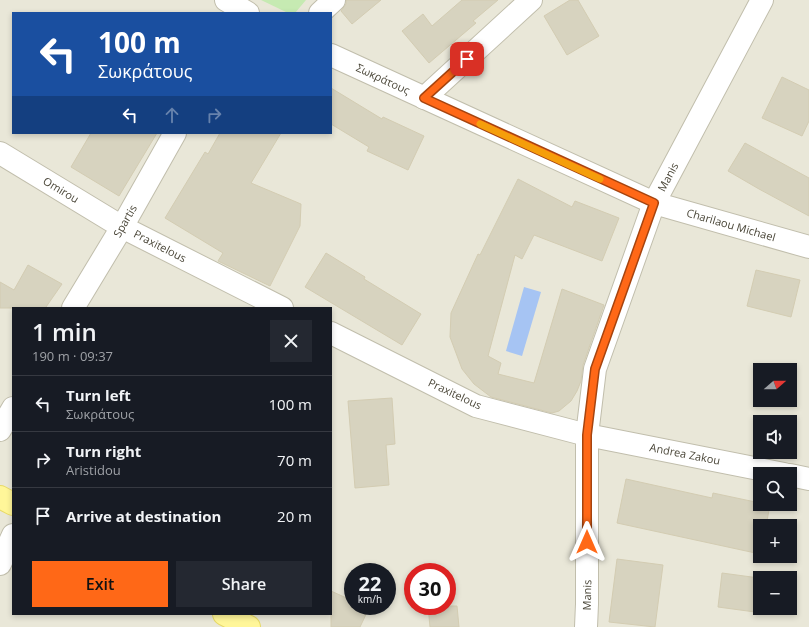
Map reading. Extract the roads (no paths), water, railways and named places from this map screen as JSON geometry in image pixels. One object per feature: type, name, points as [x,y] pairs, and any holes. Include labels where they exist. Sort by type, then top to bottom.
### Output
[{"type":"main road","points":[[0,497],[12,503]]},
{"type":"main road","points":[[226,615],[249,627]]},
{"type":"street","points":[[321,12],[334,0]]},
{"type":"street","points":[[424,98],[531,0]]},
{"type":"street","name":"Manis","points":[[586,627],[587,435],[595,369],[654,203],[762,0]]},
{"type":"street","name":"Σωκράτους","points":[[332,55],[654,203]]},
{"type":"street","name":"Spartis","points":[[74,307],[175,134]]},
{"type":"street","name":"Omirou","points":[[0,153],[122,227]]},
{"type":"street","name":"Charilaou Michael","points":[[654,203],[809,247]]},
{"type":"street","name":"Praxitelous","points":[[122,227],[280,307]]},
{"type":"street","name":"Praxitelous","points":[[332,334],[476,406],[587,435]]},
{"type":"street","points":[[0,430],[12,410]]},
{"type":"street","name":"Andrea Zakou","points":[[587,435],[753,468]]},
{"type":"street","points":[[797,476],[809,479]]},
{"type":"street","points":[[0,564],[12,537]]},
{"type":"water","points":[[524,287],[541,292],[522,356],[506,351]]}]
